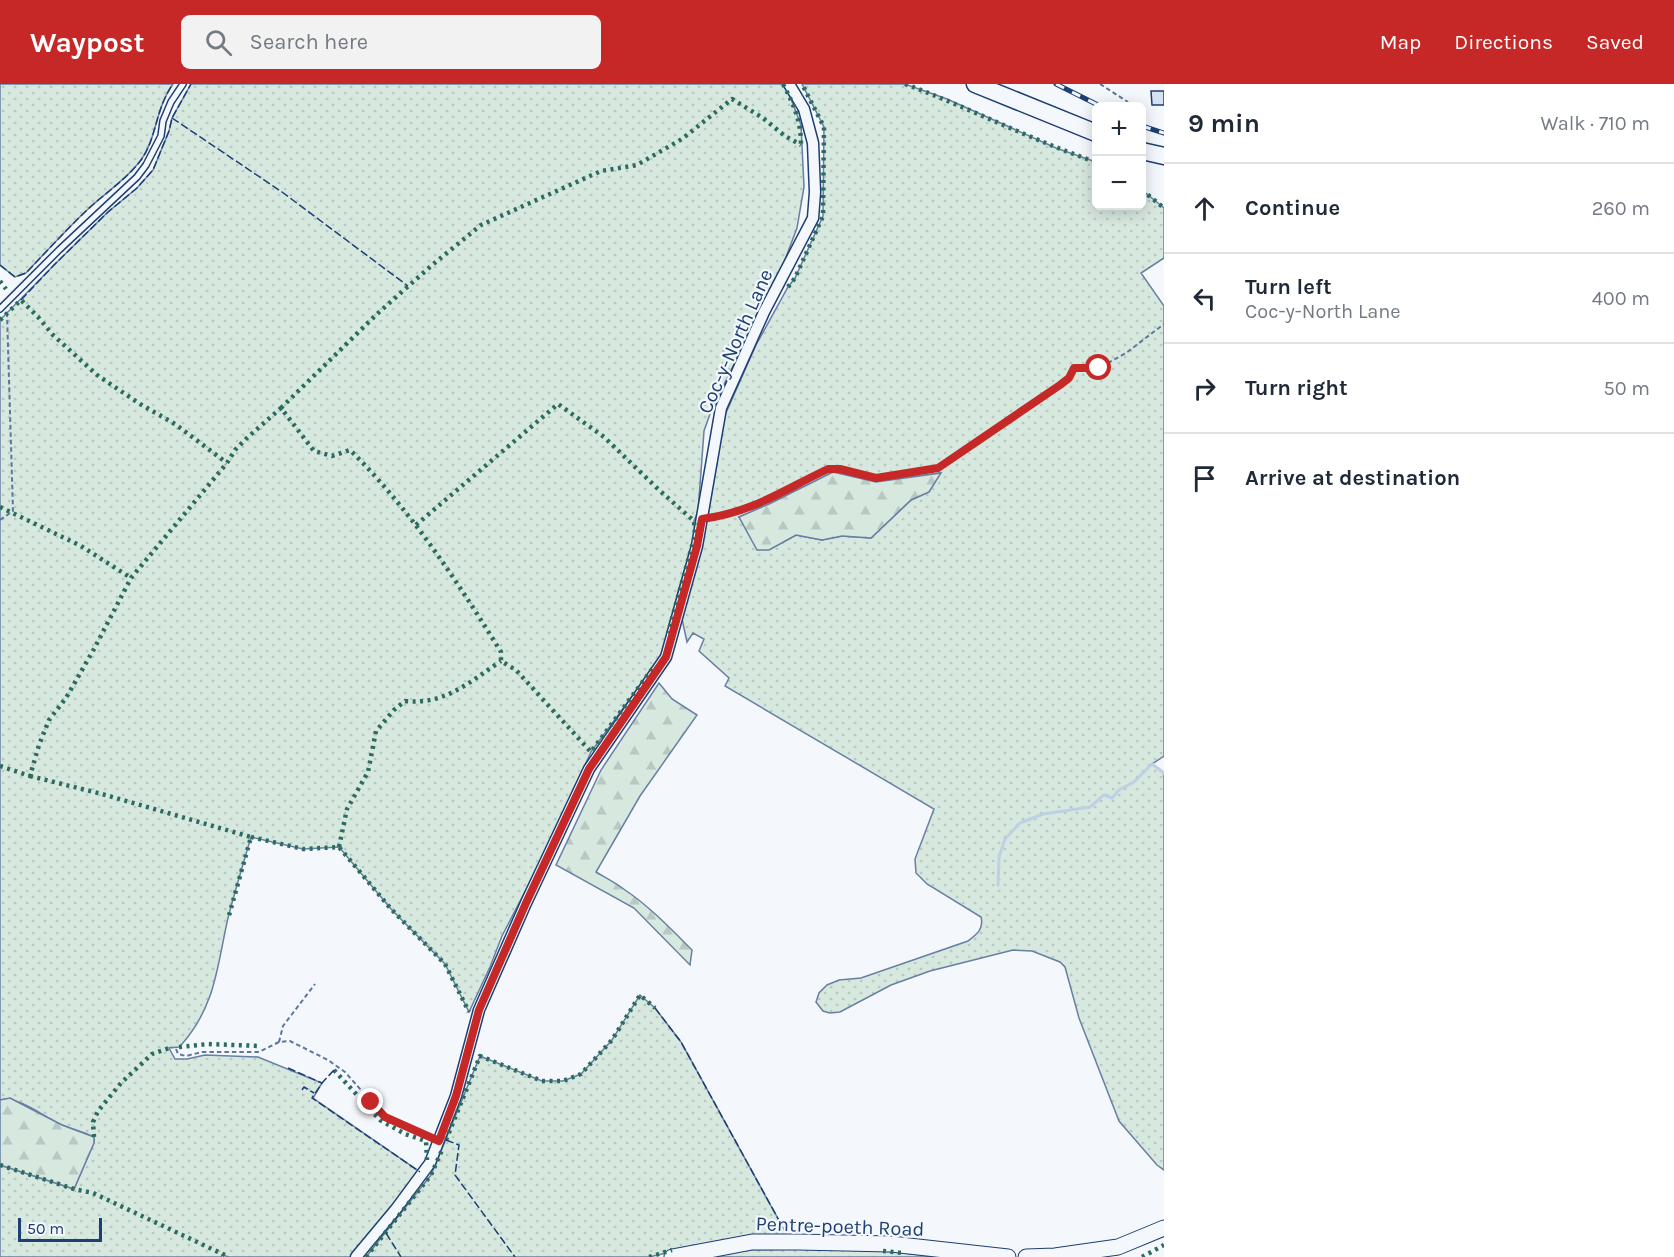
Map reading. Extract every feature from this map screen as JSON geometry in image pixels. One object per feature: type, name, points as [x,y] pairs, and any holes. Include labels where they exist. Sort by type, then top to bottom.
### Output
[{"type":"main road","points":[[975,84],[1092,131]]},
{"type":"main road","points":[[1146,151],[1164,156]]},
{"type":"street","name":"Coc-y-North Lane","points":[[356,1257],[430,1163],[456,1096],[479,1010],[526,903],[589,769],[666,657],[697,546],[721,408],[764,312],[813,218],[815,192],[813,143],[804,109],[789,84]]},
{"type":"street","points":[[1026,1257],[1055,1256],[1118,1247],[1164,1228]]},
{"type":"street","name":"Pentre-poeth Road","points":[[672,1257],[752,1242],[891,1244],[1008,1257]]},
{"type":"lane","points":[[0,309],[137,177],[161,136],[163,121],[171,102],[183,84]]},
{"type":"path","points":[[1100,84],[1128,102]]},
{"type":"path","points":[[0,520],[13,511],[6,304]]},
{"type":"path","points":[[702,519],[736,512],[768,501],[828,469],[840,469],[876,478],[938,468],[1060,385],[1069,378],[1074,368],[1099,368],[1126,353],[1164,324]]},
{"type":"path","points":[[279,1042],[283,1026],[315,984]]},
{"type":"path","points":[[176,1049],[178,1054],[186,1056],[202,1052],[259,1052],[279,1042],[290,1041],[328,1060],[345,1072],[385,1117],[439,1141]]},
{"type":"green space","points":[[0,84],[173,84],[163,103],[150,142],[141,160],[79,218],[26,273],[15,277],[0,265]]},
{"type":"green space","points":[[191,84],[783,84],[801,125],[804,187],[797,228],[783,265],[711,411],[704,431],[698,512],[694,521],[695,535],[678,592],[664,653],[591,752],[542,859],[502,936],[469,1012],[445,964],[391,909],[339,847],[303,849],[251,837],[228,918],[209,1000],[202,1015],[182,1044],[179,1047],[169,1048],[175,1059],[205,1055],[258,1057],[322,1083],[313,1098],[420,1172],[351,1257],[229,1257],[222,1255],[221,1257],[0,1257],[0,1165],[74,1189],[94,1137],[62,1125],[23,1104],[7,1099],[0,1100],[0,320],[153,170],[172,118]]},
{"type":"green space","points":[[802,84],[905,84],[947,99],[1056,148],[1092,161],[1092,210],[1146,210],[1146,193],[1164,208],[1164,258],[1141,273],[1164,306],[1164,756],[1152,764],[1164,773],[1164,1170],[1119,1121],[1079,1018],[1065,967],[1060,962],[1032,951],[1013,950],[930,971],[891,985],[840,1012],[823,1011],[816,1002],[819,993],[827,985],[839,980],[861,978],[968,941],[981,928],[981,917],[927,884],[916,873],[915,859],[934,809],[725,686],[729,678],[699,651],[704,639],[693,633],[687,642],[682,619],[707,520],[725,415],[756,345],[795,278],[823,216],[824,127]],"holes":[[[833,472],[876,482],[940,473],[929,492],[911,500],[871,538],[842,536],[822,540],[796,535],[770,549],[739,517]]]},
{"type":"green space","points":[[833,472],[876,482],[941,473],[929,492],[911,500],[871,538],[842,536],[822,540],[796,535],[769,550],[757,550],[739,517]]},
{"type":"green space","points":[[659,683],[672,699],[697,715],[640,796],[596,872],[634,896],[676,934],[692,950],[690,965],[634,908],[556,865],[601,770]]},
{"type":"green space","points":[[640,995],[655,1008],[681,1042],[787,1235],[722,1240],[649,1257],[366,1257],[431,1175],[480,1056],[542,1081],[563,1081],[581,1074],[612,1040]]},
{"type":"green space","points":[[10,1098],[62,1125],[94,1137],[94,1143],[74,1189],[0,1165],[0,1100]]},
{"type":"green space","points":[[743,1250],[883,1251],[940,1257],[708,1257]]},
{"type":"building","points":[[1151,91],[1164,91],[1164,105],[1152,105]]},
{"type":"waterway","points":[[998,885],[999,857],[1005,839],[1020,823],[1043,814],[1090,807],[1104,795],[1112,798],[1119,790],[1134,782],[1152,764],[1164,773]]},
{"type":"railway","points":[[1056,84],[1092,102]]},
{"type":"railway","points":[[1146,127],[1164,133]]},
{"type":"hedge","points":[[783,84],[796,113],[801,145]]},
{"type":"hedge","points":[[788,287],[795,278],[823,216],[824,127],[802,84]]},
{"type":"hedge","points":[[905,84],[1092,160]]},
{"type":"hedge","points":[[281,408],[377,314],[481,225],[601,171],[637,165],[682,139],[732,99],[801,145]]},
{"type":"hedge","points":[[1146,193],[1164,208]]},
{"type":"hedge","points":[[0,281],[6,289]]},
{"type":"hedge","points":[[0,320],[21,300],[53,335],[97,375],[175,424],[227,463]]},
{"type":"hedge","points":[[416,525],[558,404],[604,437],[694,521],[695,535],[668,633]]},
{"type":"hedge","points":[[0,766],[30,776],[49,720],[66,698],[131,578],[227,463],[235,450],[281,408],[314,451],[332,456],[350,450],[393,496],[450,572],[501,652],[501,661],[516,670],[591,752],[655,665]]},
{"type":"hedge","points":[[0,507],[81,546],[131,578]]},
{"type":"hedge","points":[[339,847],[347,809],[368,772],[376,731],[394,710],[405,701],[420,701],[445,696],[501,661]]},
{"type":"hedge","points":[[30,776],[102,794],[251,837],[228,919]]},
{"type":"hedge","points":[[251,837],[303,849],[339,847],[391,909],[445,964],[469,1012]]},
{"type":"hedge","points":[[446,1140],[480,1056],[542,1081],[563,1081],[581,1074],[612,1040],[640,995],[655,1008]]},
{"type":"hedge","points":[[179,1047],[208,1044],[260,1046]]},
{"type":"hedge","points":[[94,1137],[93,1122],[98,1111],[121,1083],[152,1054],[169,1048]]},
{"type":"hedge","points":[[334,1070],[380,1120],[405,1134],[426,1141],[427,1160]]},
{"type":"hedge","points":[[366,1257],[431,1175],[442,1150]]},
{"type":"hedge","points":[[0,1165],[93,1193],[229,1257]]},
{"type":"hedge","points":[[1142,1257],[1164,1245]]},
{"type":"hedge","points":[[649,1257],[672,1250]]},
{"type":"hedge","points":[[883,1251],[902,1253]]},
{"type":"fence","points":[[0,265],[15,277],[26,273],[87,210],[129,174],[146,151],[163,103],[173,84]]},
{"type":"fence","points":[[21,300],[153,170],[172,118],[191,84]]},
{"type":"fence","points":[[172,118],[282,192],[408,286]]},
{"type":"fence","points":[[655,1008],[681,1042],[787,1235]]},
{"type":"fence","points":[[288,1068],[322,1083]]},
{"type":"fence","points":[[334,1070],[312,1098],[420,1172]]},
{"type":"fence","points":[[302,1090],[304,1087],[314,1093]]},
{"type":"fence","points":[[446,1140],[459,1145],[455,1175],[515,1257]]},
{"type":"fence","points":[[386,1233],[401,1257]]},
{"type":"route","points":[[371,1102],[385,1117],[439,1141],[456,1096],[479,1010],[526,903],[589,769],[666,657],[697,546],[702,519],[736,512],[768,501],[828,469],[840,469],[876,478],[908,475],[938,468],[1060,385],[1069,378],[1074,368],[1099,368]]}]
